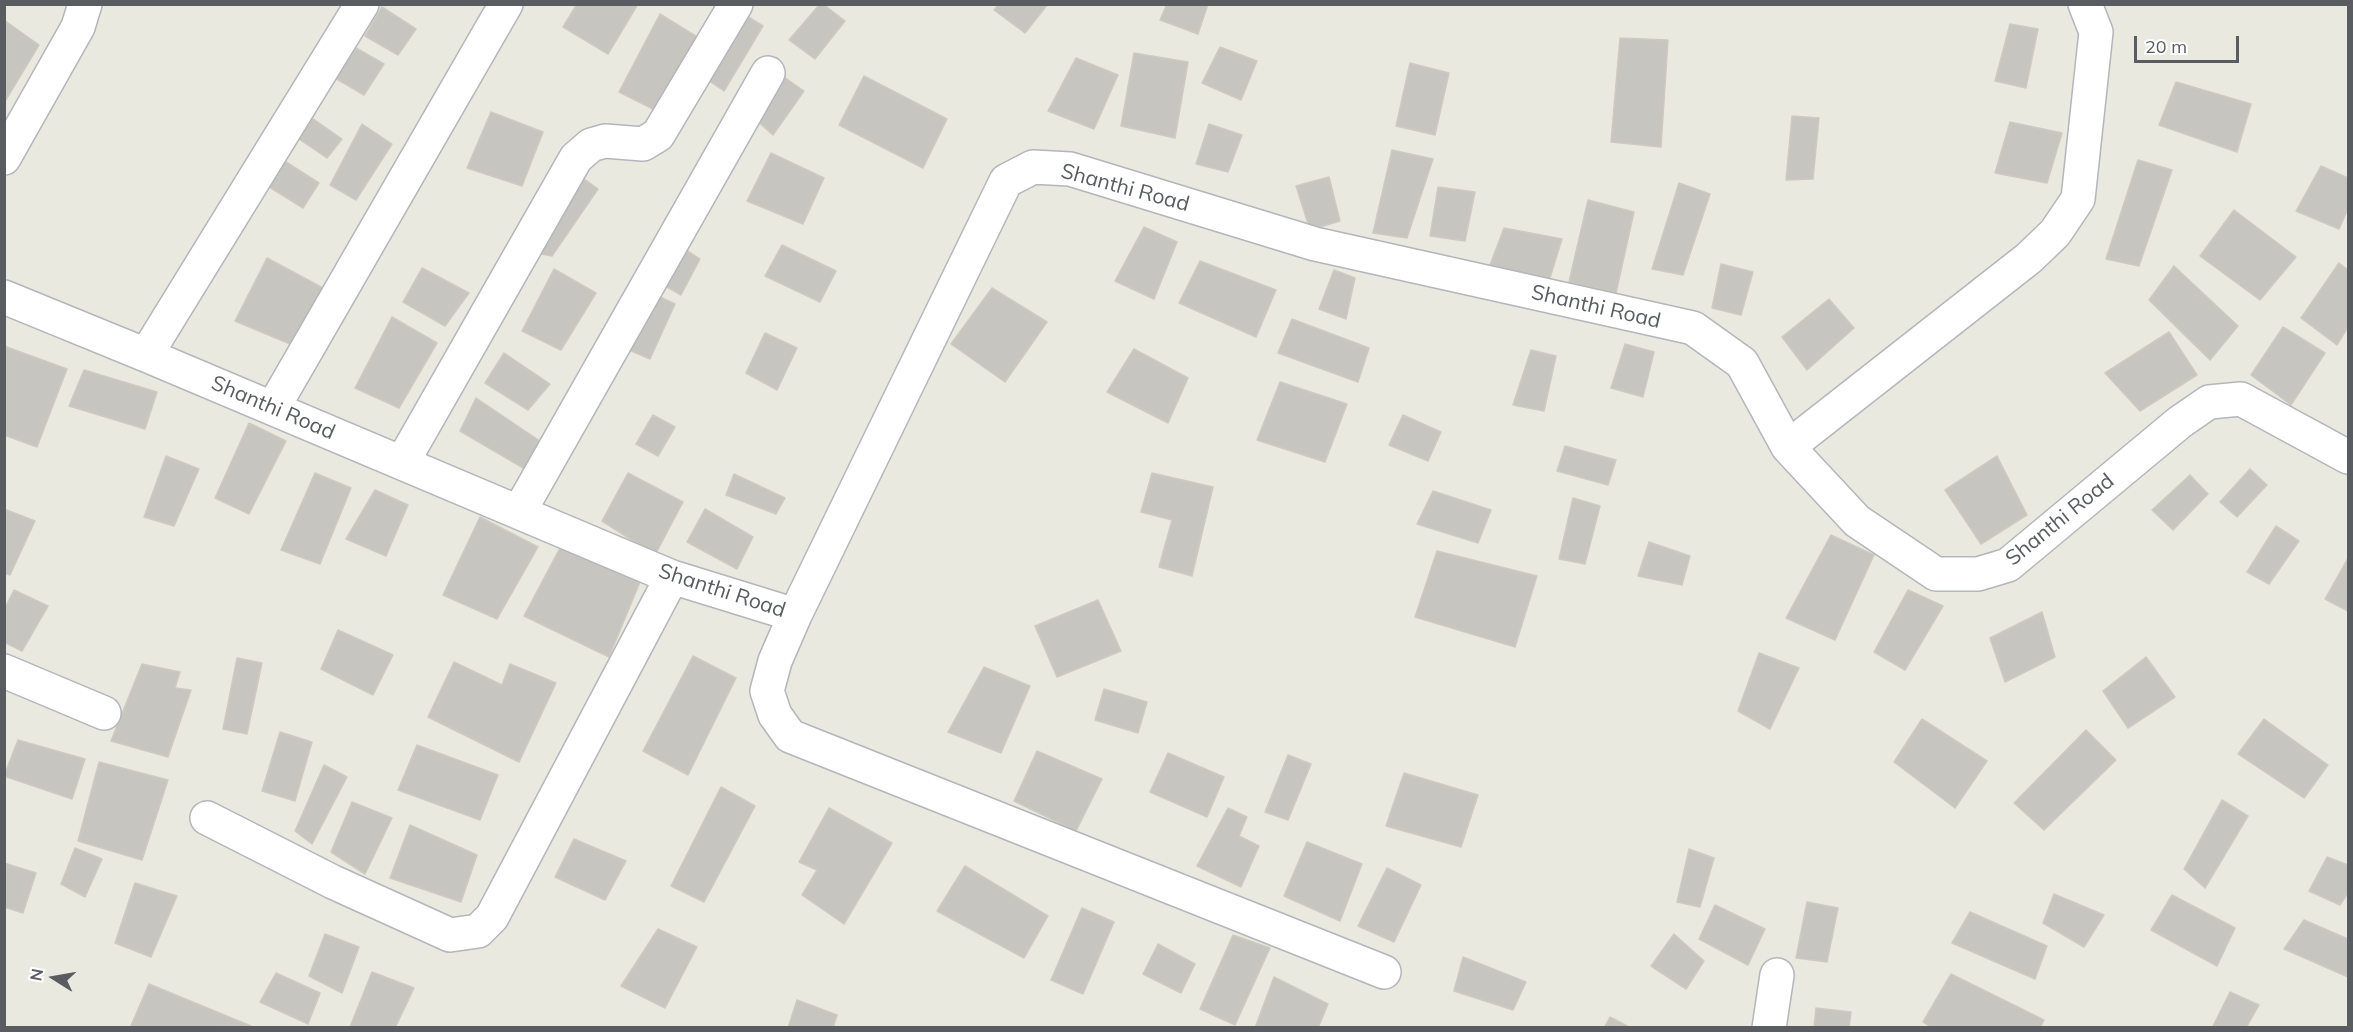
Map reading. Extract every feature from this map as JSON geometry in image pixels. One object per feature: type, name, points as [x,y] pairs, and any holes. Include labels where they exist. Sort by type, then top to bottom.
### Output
[{"type":"street","points":[[4,158],[78,27],[85,4]]},
{"type":"street","points":[[146,354],[362,4]]},
{"type":"street","points":[[273,408],[506,4]]},
{"type":"street","points":[[402,463],[576,158],[591,145],[605,141],[643,144],[658,135],[736,4]]},
{"type":"street","points":[[1788,447],[2029,258],[2055,233],[2078,199],[2096,32],[2085,4]]},
{"type":"street","points":[[519,512],[768,73]]},
{"type":"street","name":"Shanthi Road","points":[[4,297],[146,354],[672,577],[795,615],[1006,181],[1033,167],[1070,169],[1316,244],[1693,328],[1742,363],[1788,447],[1857,521],[1936,574],[1978,574],[2008,565],[2180,422],[2209,402],[2241,399],[2349,457]]},
{"type":"street","points":[[207,818],[333,882],[450,935],[478,931],[492,917],[672,577]]},
{"type":"street","points":[[795,615],[775,661],[767,691],[775,715],[790,736],[1384,972]]},
{"type":"street","points":[[4,671],[104,713]]},
{"type":"street","points":[[1769,1028],[1777,975]]},
{"type":"building","points":[[577,4],[638,4],[608,54],[563,27]]},
{"type":"building","points":[[820,4],[845,21],[815,59],[789,40]]},
{"type":"building","points":[[999,4],[1048,4],[1025,33],[994,10]]},
{"type":"building","points":[[1167,4],[1208,4],[1198,34],[1160,20]]},
{"type":"building","points":[[382,7],[416,29],[398,55],[365,36]]},
{"type":"building","points":[[742,13],[763,26],[724,91],[705,78]]},
{"type":"building","points":[[660,14],[699,38],[653,109],[619,92]]},
{"type":"building","points":[[4,20],[39,45],[4,103]]},
{"type":"building","points":[[2010,24],[2038,29],[2026,88],[1995,81]]},
{"type":"building","points":[[1620,38],[1668,40],[1661,147],[1611,142]]},
{"type":"building","points":[[1220,47],[1257,61],[1241,100],[1202,83]]},
{"type":"building","points":[[356,48],[384,64],[364,95],[335,78]]},
{"type":"building","points":[[1134,53],[1188,62],[1175,138],[1121,126]]},
{"type":"building","points":[[1076,58],[1118,75],[1094,129],[1048,111]]},
{"type":"building","points":[[1410,63],[1449,73],[1435,135],[1396,126]]},
{"type":"building","points":[[864,76],[947,119],[923,168],[839,125]]},
{"type":"building","points":[[784,77],[804,91],[773,135],[755,119]]},
{"type":"building","points":[[2176,82],[2251,104],[2237,152],[2159,125]]},
{"type":"building","points":[[491,112],[543,132],[522,186],[467,168]]},
{"type":"building","points":[[309,116],[342,139],[327,158],[293,135]]},
{"type":"building","points":[[1792,116],[1819,118],[1813,179],[1786,180]]},
{"type":"building","points":[[2010,122],[2062,133],[2047,183],[1995,173]]},
{"type":"building","points":[[362,124],[392,144],[356,200],[330,185]]},
{"type":"building","points":[[1209,124],[1242,135],[1228,172],[1196,164]]},
{"type":"building","points":[[1392,150],[1433,159],[1407,238],[1373,233]]},
{"type":"building","points":[[771,153],[824,178],[803,224],[747,201]]},
{"type":"building","points":[[283,160],[319,183],[303,208],[266,185]]},
{"type":"building","points":[[2138,160],[2172,170],[2139,266],[2106,259]]},
{"type":"building","points":[[2321,166],[2348,178],[2348,209],[2339,229],[2296,211]]},
{"type":"building","points":[[580,176],[598,189],[552,256],[536,253]]},
{"type":"building","points":[[1329,177],[1340,221],[1310,230],[1296,186]]},
{"type":"building","points":[[1679,183],[1710,194],[1683,275],[1652,269]]},
{"type":"building","points":[[1438,187],[1475,192],[1465,241],[1430,236]]},
{"type":"building","points":[[1588,200],[1634,212],[1616,293],[1569,282]]},
{"type":"building","points":[[2234,210],[2296,257],[2260,300],[2200,256]]},
{"type":"building","points":[[1144,227],[1177,242],[1154,299],[1115,281]]},
{"type":"building","points":[[1504,228],[1562,239],[1549,281],[1490,265]]},
{"type":"building","points":[[782,245],[836,271],[820,302],[765,276]]},
{"type":"building","points":[[685,249],[700,259],[681,295],[662,284]]},
{"type":"building","points":[[267,258],[323,288],[295,346],[235,321]]},
{"type":"building","points":[[1200,261],[1276,290],[1256,337],[1179,303]]},
{"type":"building","points":[[2339,263],[2348,270],[2348,327],[2337,345],[2301,318]]},
{"type":"building","points":[[1721,264],[1753,272],[1741,315],[1712,308]]},
{"type":"building","points":[[2174,266],[2238,326],[2210,360],[2149,300]]},
{"type":"building","points":[[422,268],[469,293],[445,326],[403,302]]},
{"type":"building","points":[[554,269],[596,293],[561,350],[522,331]]},
{"type":"building","points":[[1334,270],[1355,278],[1346,319],[1319,309]]},
{"type":"building","points":[[992,288],[1047,322],[1005,382],[951,344]]},
{"type":"building","points":[[656,295],[675,304],[650,359],[627,349]]},
{"type":"building","points":[[1829,299],[1854,328],[1807,370],[1782,337]]},
{"type":"building","points":[[392,317],[437,343],[399,408],[355,388]]},
{"type":"building","points":[[1292,319],[1369,348],[1358,382],[1278,353]]},
{"type":"building","points":[[2283,327],[2325,353],[2291,405],[2251,375]]},
{"type":"building","points":[[2169,332],[2197,375],[2140,411],[2105,373]]},
{"type":"building","points":[[765,333],[797,348],[777,390],[746,373]]},
{"type":"building","points":[[1625,344],[1654,352],[1643,397],[1611,388]]},
{"type":"building","points":[[4,346],[67,369],[37,447],[4,435]]},
{"type":"building","points":[[1134,349],[1188,378],[1168,423],[1107,392]]},
{"type":"building","points":[[1531,350],[1556,356],[1544,411],[1513,405]]},
{"type":"building","points":[[504,353],[550,384],[528,410],[485,383]]},
{"type":"building","points":[[84,370],[157,392],[145,429],[69,406]]},
{"type":"building","points":[[1280,382],[1347,404],[1325,462],[1257,440]]},
{"type":"building","points":[[476,398],[540,441],[525,469],[460,431]]},
{"type":"building","points":[[653,415],[675,427],[658,456],[636,444]]},
{"type":"building","points":[[1403,415],[1441,432],[1428,461],[1389,445]]},
{"type":"building","points":[[249,423],[286,441],[249,514],[215,498]]},
{"type":"building","points":[[1565,446],[1616,460],[1608,485],[1557,471]]},
{"type":"building","points":[[166,456],[199,469],[174,526],[144,517]]},
{"type":"building","points":[[1997,456],[2027,515],[1981,544],[1945,490]]},
{"type":"building","points":[[2250,469],[2267,485],[2237,517],[2220,502]]},
{"type":"building","points":[[315,473],[351,488],[320,564],[281,550]]},
{"type":"building","points":[[628,473],[683,502],[655,555],[602,521]]},
{"type":"building","points":[[1152,473],[1213,487],[1192,576],[1159,567],[1172,520],[1141,512]]},
{"type":"building","points":[[734,474],[785,498],[776,514],[726,495]]},
{"type":"building","points":[[2190,475],[2208,494],[2173,530],[2152,510]]},
{"type":"building","points":[[375,490],[408,505],[386,556],[346,539]]},
{"type":"building","points":[[1433,491],[1491,510],[1478,543],[1417,524]]},
{"type":"building","points":[[1573,498],[1600,506],[1585,564],[1559,559]]},
{"type":"building","points":[[4,509],[35,521],[10,575],[4,573]]},
{"type":"building","points":[[705,509],[753,537],[737,569],[687,542]]},
{"type":"building","points":[[480,517],[538,547],[497,619],[443,595]]},
{"type":"building","points":[[2276,526],[2299,541],[2269,584],[2247,572]]},
{"type":"building","points":[[1831,535],[1874,555],[1835,640],[1786,618]]},
{"type":"building","points":[[1649,542],[1690,556],[1682,585],[1638,576]]},
{"type":"building","points":[[561,546],[640,582],[609,657],[524,616]]},
{"type":"building","points":[[1437,551],[1537,576],[1515,647],[1415,617]]},
{"type":"building","points":[[2348,558],[2348,611],[2325,599]]},
{"type":"building","points":[[14,590],[48,606],[22,651],[4,642],[4,610]]},
{"type":"building","points":[[1908,590],[1943,606],[1905,670],[1874,652]]},
{"type":"building","points":[[1098,600],[1121,651],[1057,677],[1035,626]]},
{"type":"building","points":[[2042,612],[2055,657],[2005,682],[1990,638]]},
{"type":"building","points":[[338,630],[393,655],[373,695],[321,669]]},
{"type":"building","points":[[1759,653],[1799,668],[1770,729],[1738,711]]},
{"type":"building","points":[[693,656],[736,678],[688,775],[643,751]]},
{"type":"building","points":[[2146,657],[2175,697],[2128,728],[2103,691]]},
{"type":"building","points":[[237,658],[262,663],[247,734],[223,729]]},
{"type":"building","points":[[454,662],[502,685],[510,664],[556,683],[519,762],[428,717]]},
{"type":"building","points":[[142,664],[180,672],[175,688],[191,690],[168,757],[111,741]]},
{"type":"building","points":[[984,667],[1030,686],[1001,753],[948,732]]},
{"type":"building","points":[[1104,689],[1147,702],[1138,733],[1095,720]]},
{"type":"building","points":[[1922,719],[1987,761],[1955,808],[1894,762]]},
{"type":"building","points":[[2264,719],[2328,765],[2304,798],[2238,754]]},
{"type":"building","points":[[2086,730],[2116,760],[2044,830],[2014,803]]},
{"type":"building","points":[[280,732],[312,742],[295,801],[262,791]]},
{"type":"building","points":[[18,740],[85,759],[72,799],[4,776]]},
{"type":"building","points":[[417,745],[498,775],[480,820],[398,790]]},
{"type":"building","points":[[1037,751],[1102,779],[1076,831],[1014,801]]},
{"type":"building","points":[[1168,753],[1224,777],[1207,817],[1150,792]]},
{"type":"building","points":[[1288,755],[1311,764],[1288,820],[1265,812]]},
{"type":"building","points":[[99,762],[168,780],[142,860],[78,841]]},
{"type":"building","points":[[324,765],[347,777],[312,844],[295,831]]},
{"type":"building","points":[[1404,773],[1478,795],[1461,847],[1386,826]]},
{"type":"building","points":[[721,787],[755,806],[704,902],[671,886]]},
{"type":"building","points":[[2222,800],[2248,816],[2205,888],[2184,869]]},
{"type":"building","points":[[352,802],[392,818],[365,874],[331,852]]},
{"type":"building","points":[[829,808],[892,843],[844,924],[802,895],[817,870],[799,862]]},
{"type":"building","points":[[1228,808],[1247,817],[1239,836],[1259,846],[1241,887],[1197,866]]},
{"type":"building","points":[[410,825],[477,855],[461,902],[390,878]]},
{"type":"building","points":[[574,839],[626,861],[605,900],[555,877]]},
{"type":"building","points":[[1307,842],[1362,864],[1340,921],[1284,896]]},
{"type":"building","points":[[75,848],[102,859],[85,897],[61,884]]},
{"type":"building","points":[[1689,849],[1714,858],[1700,907],[1677,902]]},
{"type":"building","points":[[2327,857],[2348,865],[2348,893],[2340,905],[2309,891]]},
{"type":"building","points":[[4,863],[36,873],[23,913],[4,907]]},
{"type":"building","points":[[965,866],[1048,916],[1024,958],[937,911]]},
{"type":"building","points":[[1387,868],[1421,885],[1394,942],[1358,926]]},
{"type":"building","points":[[135,883],[177,896],[151,957],[115,943]]},
{"type":"building","points":[[2054,894],[2104,915],[2084,947],[2043,923]]},
{"type":"building","points":[[2172,895],[2235,928],[2217,966],[2151,930]]},
{"type":"building","points":[[1807,902],[1838,908],[1827,962],[1796,958]]},
{"type":"building","points":[[1715,905],[1765,929],[1748,965],[1699,939]]},
{"type":"building","points":[[1082,908],[1114,922],[1083,994],[1051,980]]},
{"type":"building","points":[[1970,912],[2047,946],[2035,979],[1952,943]]},
{"type":"building","points":[[2304,920],[2348,939],[2348,977],[2284,949]]},
{"type":"building","points":[[658,929],[697,947],[665,1008],[621,986]]},
{"type":"building","points":[[325,934],[359,947],[342,993],[309,976]]},
{"type":"building","points":[[1674,934],[1704,961],[1686,989],[1651,966]]},
{"type":"building","points":[[1233,935],[1270,948],[1235,1025],[1200,1009]]},
{"type":"building","points":[[1158,944],[1195,964],[1181,993],[1143,974]]},
{"type":"building","points":[[1463,957],[1526,982],[1513,1010],[1454,991]]},
{"type":"building","points":[[372,972],[414,988],[395,1028],[350,1027]]},
{"type":"building","points":[[276,973],[320,993],[308,1024],[260,1002]]},
{"type":"building","points":[[1951,974],[2044,1020],[2040,1028],[1932,1028],[1923,1022]]},
{"type":"building","points":[[1274,977],[1328,1004],[1318,1028],[1255,1028]]},
{"type":"building","points":[[149,984],[251,1026],[130,1028]]},
{"type":"building","points":[[2230,992],[2259,1005],[2246,1028],[2212,1028]]},
{"type":"building","points":[[797,1000],[837,1015],[833,1028],[788,1028]]},
{"type":"building","points":[[1816,1008],[1851,1012],[1849,1028],[1814,1028]]},
{"type":"building","points":[[1610,1017],[1631,1028],[1604,1028]]}]
